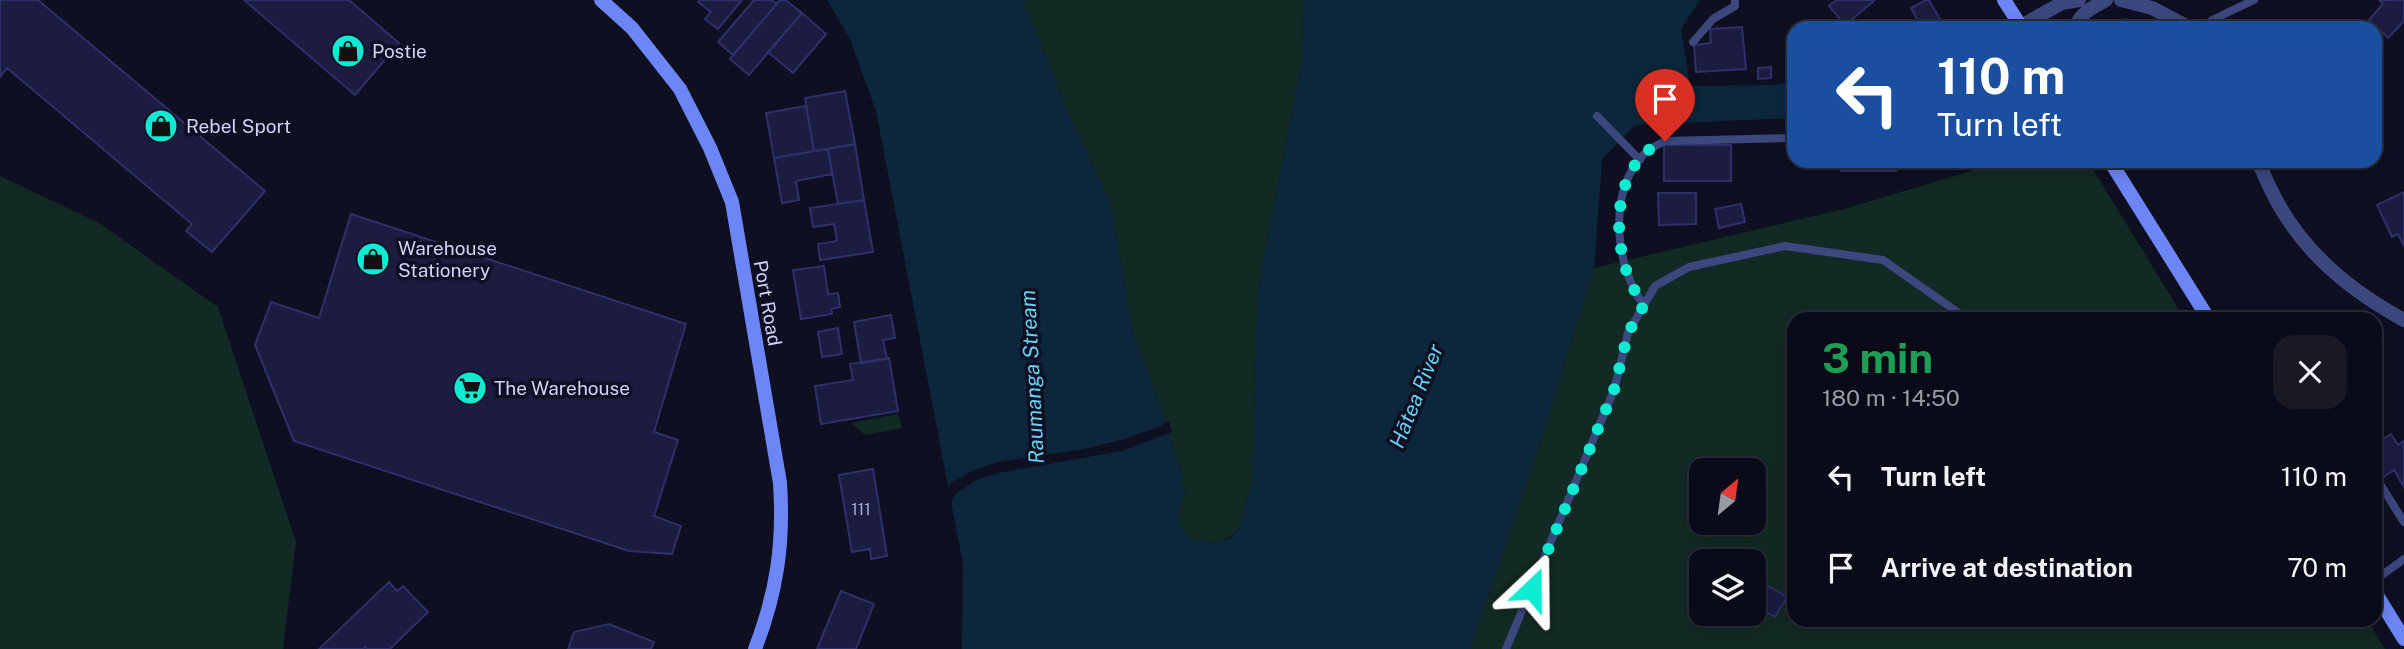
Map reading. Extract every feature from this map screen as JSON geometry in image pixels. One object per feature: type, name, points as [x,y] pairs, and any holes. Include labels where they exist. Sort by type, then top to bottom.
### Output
[{"type":"main road","name":"Port Road","points":[[601,0],[632,28],[680,89],[732,202],[780,483],[782,512],[779,569],[755,649]]},
{"type":"main road","points":[[2004,0],[2018,21]]},
{"type":"main road","points":[[2114,168],[2204,312]]},
{"type":"main road","points":[[2382,603],[2404,639]]},
{"type":"street","points":[[2032,21],[2062,3],[2078,0]]},
{"type":"street","points":[[2078,21],[2084,13],[2106,0]]},
{"type":"street","points":[[2121,0],[2152,8],[2177,21]]},
{"type":"street","points":[[2261,168],[2279,205],[2318,258],[2379,306],[2404,320]]},
{"type":"lane","points":[[1693,42],[1713,19],[1735,6],[1735,0]]},
{"type":"lane","points":[[2211,21],[2254,0]]},
{"type":"lane","points":[[1597,116],[1640,160]]},
{"type":"lane","points":[[1644,305],[1635,294],[1623,267],[1618,226],[1623,195],[1634,168],[1646,152],[1665,141],[1787,138]]},
{"type":"lane","points":[[1506,649],[1614,390],[1628,333],[1655,286],[1689,267],[1785,246],[1883,260],[1957,312]]},
{"type":"lane","points":[[2382,487],[2404,522]]},
{"type":"lane","points":[[2382,575],[2404,559]]},
{"type":"green space","points":[[1023,0],[1303,0],[1302,61],[1258,289],[1252,483],[1240,527],[1231,537],[1216,542],[1193,540],[1178,523],[1185,494],[1181,473],[1163,413],[1133,334],[1111,204],[1074,126]]},
{"type":"green space","points":[[1981,168],[2092,168],[2180,312],[1787,312],[1787,627],[2371,627],[2385,649],[1470,649],[1540,444],[1594,268],[1844,209]]},
{"type":"green space","points":[[0,176],[99,223],[218,307],[296,542],[283,649],[0,649]]},
{"type":"green space","points":[[898,414],[902,428],[865,435],[851,423]]},
{"type":"water","points":[[827,0],[1023,0],[1074,126],[1111,204],[1133,334],[1163,413],[1181,473],[1185,493],[1179,523],[1193,540],[1216,542],[1231,538],[1240,527],[1252,483],[1258,289],[1302,61],[1303,0],[1700,0],[1681,29],[1690,86],[1787,83],[1787,118],[1635,125],[1602,159],[1594,268],[1540,444],[1470,649],[962,649],[963,564],[876,111],[850,39]]},
{"type":"pier","points":[[1169,421],[1172,432],[1122,451],[978,479],[957,493],[948,507],[945,492],[951,483],[972,471],[998,462],[1084,449],[1125,439]]},
{"type":"building","points":[[0,0],[38,0],[265,191],[212,252],[186,231],[192,224],[7,68],[0,77]]},
{"type":"building","points":[[244,0],[349,0],[399,43],[355,95]]},
{"type":"building","points":[[742,0],[718,29],[705,19],[711,12],[698,2]]},
{"type":"building","points":[[754,0],[771,0],[777,4],[733,55],[718,42]]},
{"type":"building","points":[[780,0],[785,0],[802,13],[749,75],[730,59]]},
{"type":"building","points":[[1837,0],[1875,0],[1850,21],[1842,21],[1829,6]]},
{"type":"building","points":[[1929,0],[1941,21],[1918,21],[1911,8]]},
{"type":"building","points":[[2379,0],[2404,0],[2404,21],[2388,38],[2382,32],[2382,21],[2369,20],[2383,4]]},
{"type":"building","points":[[802,13],[826,34],[793,73],[768,52]]},
{"type":"building","points":[[1742,27],[1746,69],[1696,72],[1694,45],[1711,43],[1710,29]]},
{"type":"building","points":[[1771,67],[1771,78],[1758,79],[1758,68]]},
{"type":"building","points":[[845,91],[855,144],[814,151],[805,98]]},
{"type":"building","points":[[806,106],[814,151],[774,158],[766,113]]},
{"type":"building","points":[[855,144],[864,200],[838,204],[828,149]]},
{"type":"building","points":[[1664,145],[1731,145],[1731,181],[1664,181]]},
{"type":"building","points":[[828,149],[832,174],[796,181],[799,200],[782,203],[774,158]]},
{"type":"building","points":[[1841,168],[1896,168],[1896,171],[1841,171]]},
{"type":"building","points":[[2404,192],[2404,246],[2398,234],[2392,237],[2377,205]]},
{"type":"building","points":[[1658,193],[1696,193],[1696,224],[1659,225]]},
{"type":"building","points":[[864,200],[873,252],[820,260],[818,244],[837,241],[834,224],[813,227],[810,208]]},
{"type":"building","points":[[1741,204],[1745,222],[1719,228],[1715,209]]},
{"type":"building","name":"The Warehouse","points":[[351,214],[686,324],[654,432],[678,440],[654,516],[681,526],[672,554],[629,551],[294,441],[255,345],[271,302],[319,318]]},
{"type":"building","points":[[824,266],[828,294],[838,293],[840,307],[831,309],[832,314],[801,319],[793,270]]},
{"type":"building","points":[[891,315],[895,338],[883,340],[887,359],[861,363],[854,322]]},
{"type":"building","points":[[838,328],[842,354],[822,357],[818,332]]},
{"type":"building","points":[[889,358],[898,411],[821,424],[815,386],[853,380],[850,364]]},
{"type":"building","points":[[2391,434],[2398,445],[2404,441],[2404,487],[2394,470],[2382,478],[2382,440]]},
{"type":"building","points":[[873,469],[887,556],[871,559],[870,549],[852,552],[839,475]]},
{"type":"building","points":[[389,582],[397,591],[403,586],[428,612],[390,649],[319,649]]},
{"type":"building","points":[[1766,585],[1787,597],[1775,617],[1766,612]]},
{"type":"building","points":[[841,591],[874,604],[856,649],[817,649]]},
{"type":"building","points":[[609,624],[654,642],[651,649],[568,649],[574,632]]},
{"type":"place","name":"Postie","points":[[348,51]]},
{"type":"place","name":"Rebel Sport","points":[[161,126]]},
{"type":"place","name":"Warehouse Stationery","points":[[373,259]]},
{"type":"place","name":"The Warehouse","points":[[470,388]]},
{"type":"route","points":[[1532,589],[1614,390],[1628,333],[1644,305],[1635,294],[1623,267],[1618,226],[1623,195],[1634,168],[1646,152],[1665,141]]},
{"type":"water label","name":"Raumanga Stream","points":[[1032,377]]},
{"type":"water label","name":"Hātea River","points":[[1416,396]]}]
